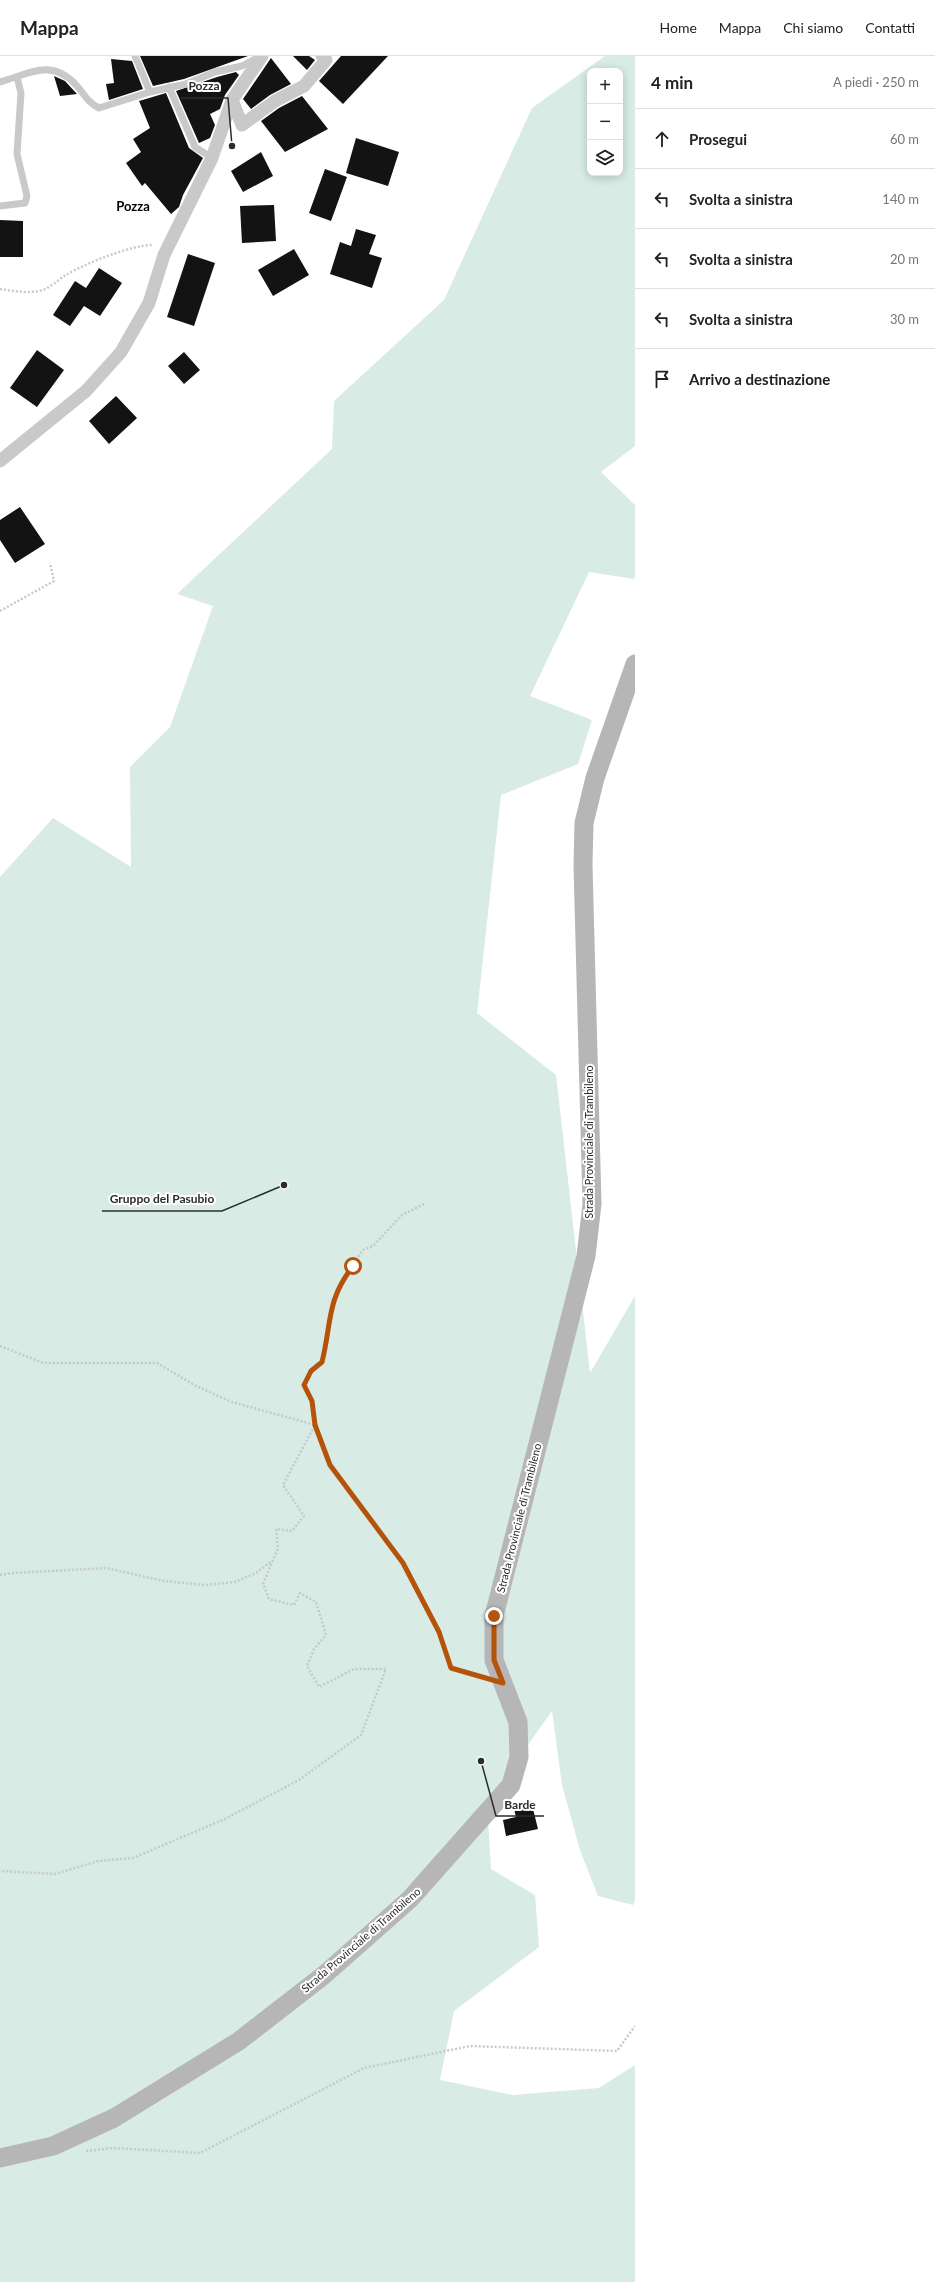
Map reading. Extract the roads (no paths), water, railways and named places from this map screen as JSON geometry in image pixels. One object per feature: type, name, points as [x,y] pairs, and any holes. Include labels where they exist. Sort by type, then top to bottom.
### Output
[{"type":"street","points":[[0,461],[86,391],[121,352],[149,303],[164,255],[212,158],[232,100],[262,56]]},
{"type":"street","points":[[232,100],[242,125],[275,101],[304,86],[326,60],[322,56]]},
{"type":"street","name":"Strada Provinciale di Trambileno","points":[[0,2158],[53,2146],[114,2118],[232,2045],[324,1975],[410,1899],[511,1785],[519,1757],[518,1722],[494,1660],[494,1616],[586,1256],[592,1204],[584,823],[595,778],[635,664]]},
{"type":"lane","points":[[135,56],[150,92]]},
{"type":"lane","points":[[0,82],[48,68],[66,74],[78,87],[89,103],[99,108],[150,92],[186,84],[215,72],[242,66],[262,56]]},
{"type":"lane","points":[[0,206],[24,203],[27,196],[17,154],[21,92],[17,77]]},
{"type":"lane","points":[[169,87],[195,147],[212,158]]},
{"type":"place","name":"Pozza","points":[[232,146]]},
{"type":"place","name":"Gruppo del Pasubio","points":[[284,1185]]},
{"type":"place","name":"Barde","points":[[481,1761]]},
{"type":"district","name":"Pozza","points":[[133,206]]}]
